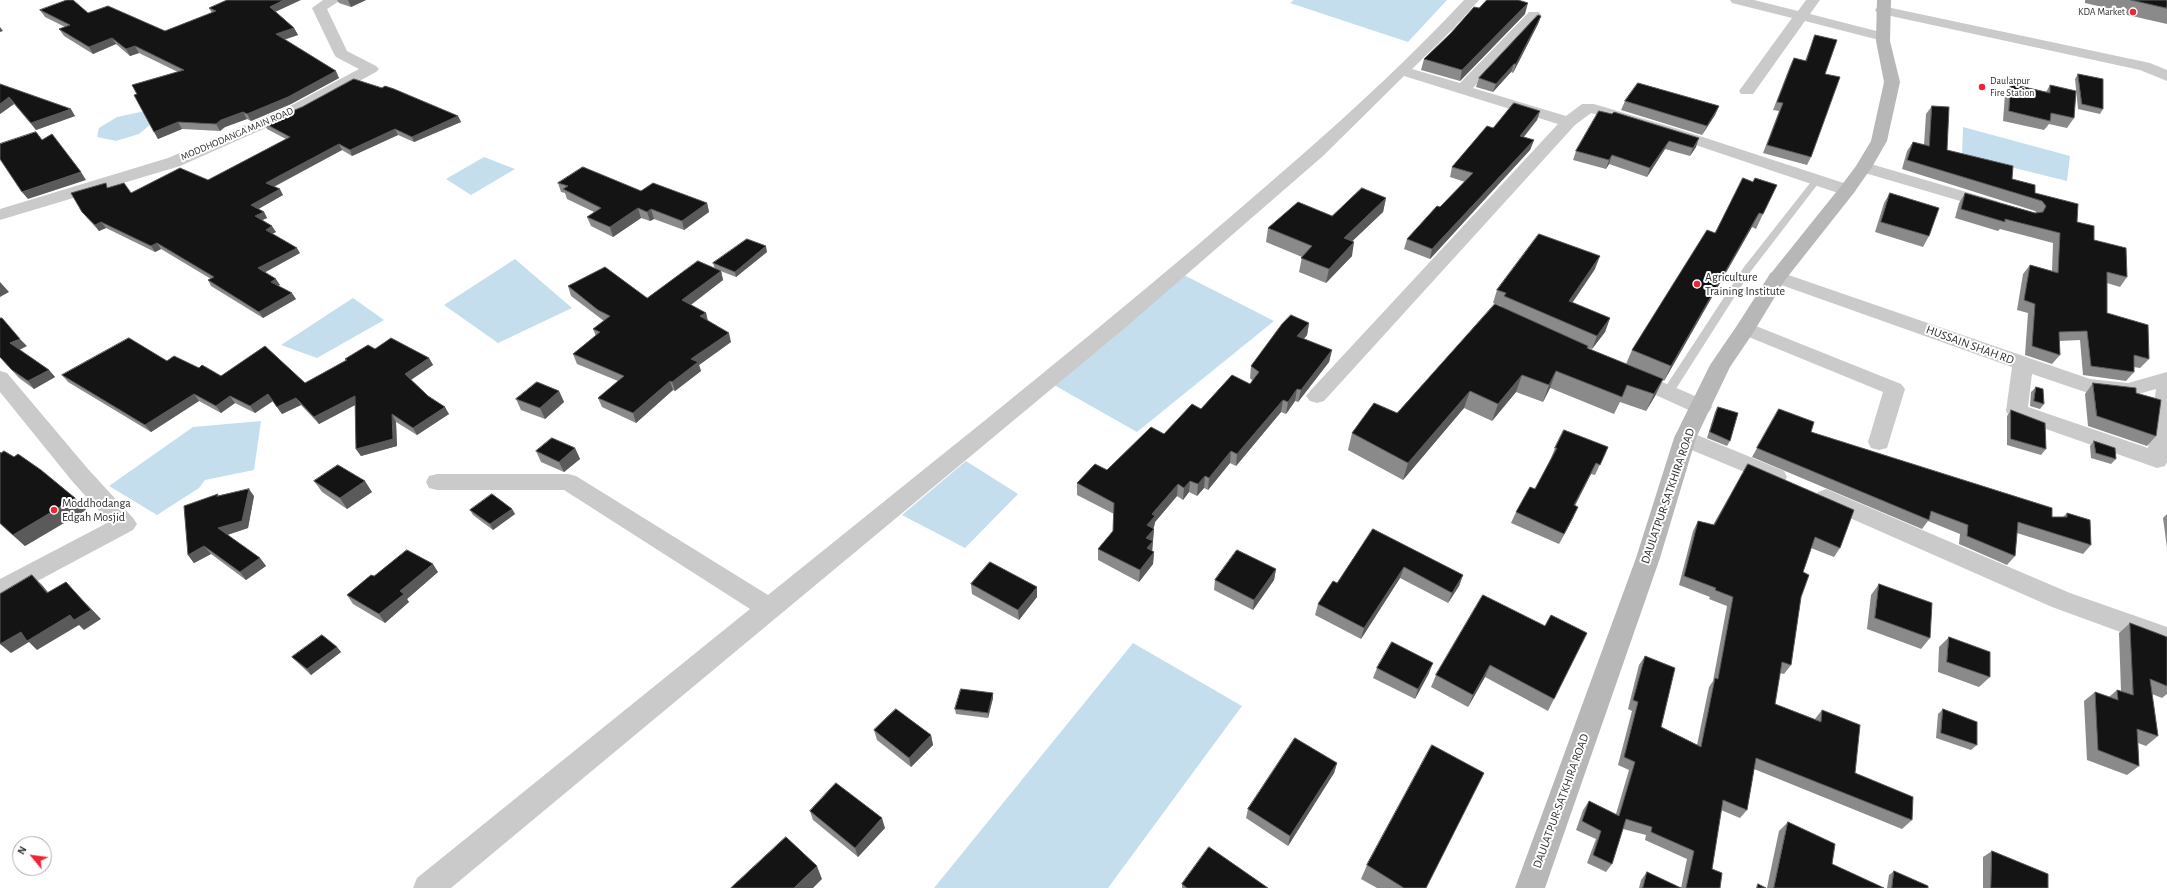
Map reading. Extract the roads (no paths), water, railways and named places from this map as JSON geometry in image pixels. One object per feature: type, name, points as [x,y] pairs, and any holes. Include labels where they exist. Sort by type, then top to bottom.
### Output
[{"type":"main road","name":"DAULATPUR-SATKHIRA ROAD","points":[[1530,888],[1648,558],[1685,438],[1720,365],[1746,328],[1777,277],[1847,190],[1864,167],[1879,141],[1892,82],[1883,36],[1883,5]]},
{"type":"street","name":"MODDHODANGA MAIN ROAD","points":[[0,215],[174,162],[298,108],[371,68],[342,54],[319,8],[334,0]]},
{"type":"street","points":[[428,888],[611,740],[769,608],[1119,322],[1318,152],[1403,71],[1472,0]]},
{"type":"street","points":[[1737,0],[1883,36]]},
{"type":"street","points":[[1747,91],[1813,0]]},
{"type":"street","points":[[1883,5],[2146,66],[2167,76]]},
{"type":"street","points":[[1463,89],[1534,15]]},
{"type":"street","points":[[1403,71],[1569,122]]},
{"type":"street","points":[[1317,396],[1569,122],[1588,107],[1672,132],[1847,190]]},
{"type":"street","points":[[1864,167],[2007,210]]},
{"type":"street","name":"HUSSAIN SHAH RD","points":[[1777,277],[2088,386],[2128,390],[2167,379]]},
{"type":"street","points":[[1746,328],[1894,389],[1879,442]]},
{"type":"street","points":[[2023,364],[2016,411],[2162,464],[2167,385]]},
{"type":"street","points":[[1618,370],[1700,407]]},
{"type":"street","points":[[0,591],[125,524],[1,382]]},
{"type":"street","points":[[1685,438],[2061,600],[2167,638]]},
{"type":"street","points":[[437,482],[568,482],[769,608]]},
{"type":"lane","points":[[1668,392],[1747,269],[1817,180]]},
{"type":"water","points":[[1294,0],[1447,0],[1408,42],[1290,3]]},
{"type":"water","points":[[145,111],[157,119],[139,134],[116,141],[97,137],[99,128],[117,117]]},
{"type":"water","points":[[1963,127],[2070,156],[2067,181],[1962,155]]},
{"type":"water","points":[[484,157],[515,169],[471,195],[446,179]]},
{"type":"water","points":[[515,259],[572,308],[498,343],[444,305]]},
{"type":"water","points":[[1182,274],[1274,321],[1137,432],[1054,385]]},
{"type":"water","points":[[353,298],[384,320],[317,358],[281,345]]},
{"type":"water","points":[[261,421],[254,470],[205,480],[199,488],[157,515],[109,486],[193,427]]},
{"type":"water","points":[[966,461],[1018,494],[965,548],[902,515]]},
{"type":"water","points":[[1133,643],[1242,706],[1108,888],[934,888]]},
{"type":"place","name":"KDA Market","points":[[2133,12]]},
{"type":"place","name":"Daulatpur Fire Station","points":[[1982,87]]},
{"type":"place","name":"Agriculture Training Institute","points":[[1697,284]]},
{"type":"place","name":"Moddhodanga Edgah Mosjid","points":[[54,510]]}]
